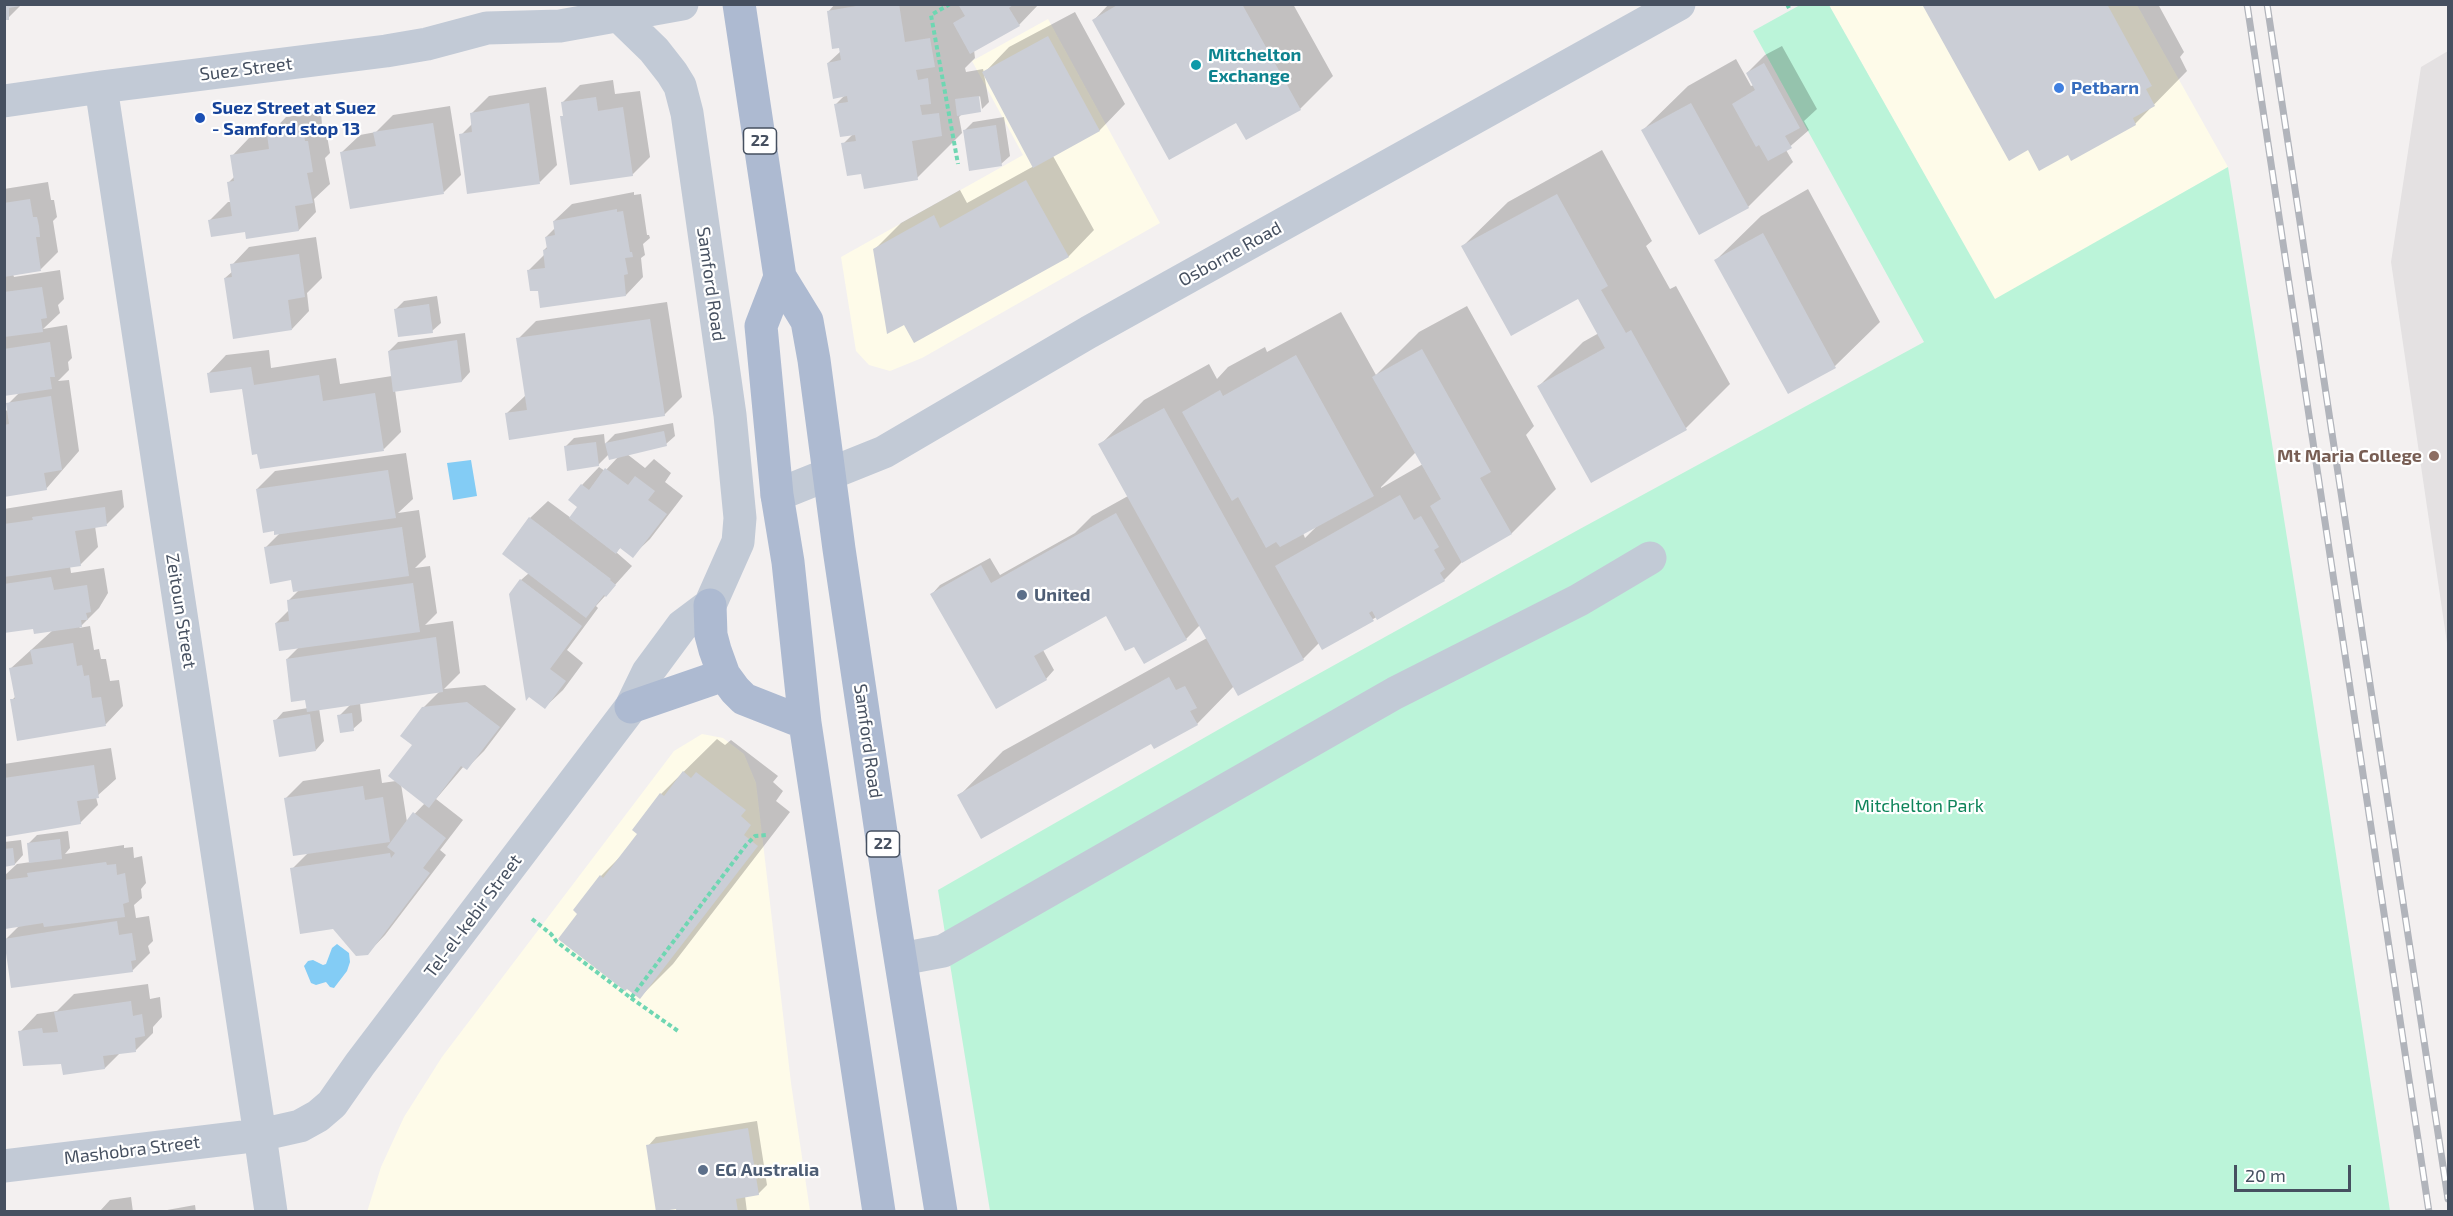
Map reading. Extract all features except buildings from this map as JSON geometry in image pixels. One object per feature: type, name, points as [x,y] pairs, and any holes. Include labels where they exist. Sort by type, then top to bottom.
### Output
[{"type":"main road","name":"Samford Road","points":[[739,4],[780,277],[807,321],[901,959],[941,1212]]},
{"type":"main road","name":"Samford Road","points":[[780,277],[761,326],[777,495],[788,562],[806,723],[879,1212]]},
{"type":"main road","points":[[710,605],[711,635],[723,675],[744,699],[806,723]]},
{"type":"main road","points":[[631,707],[723,675]]},
{"type":"street","name":"Suez Street","points":[[487,28],[525,4]]},
{"type":"street","name":"Suez Street","points":[[4,101],[386,51],[427,44],[487,28],[560,26],[682,4]]},
{"type":"street","name":"Osborne Road","points":[[777,495],[884,452],[1089,332],[1679,4]]},
{"type":"street","name":"Samford Road","points":[[619,16],[654,50],[672,73],[680,86],[687,112],[730,415],[740,518],[738,542],[710,605]]},
{"type":"street","name":"Zeitoun Street","points":[[101,87],[260,1135]]},
{"type":"street","points":[[901,959],[943,951],[1395,693],[1579,600],[1650,558]]},
{"type":"street","name":"Tel-el-kebir Street","points":[[260,1135],[300,1126],[318,1116],[332,1104],[631,707],[648,672],[682,626],[710,605]]},
{"type":"street","name":"Mashobra Street","points":[[4,1166],[260,1135]]},
{"type":"street","points":[[260,1135],[271,1212]]},
{"type":"path","points":[[950,4],[931,15],[958,164]]},
{"type":"path","points":[[1787,4],[1790,10]]},
{"type":"path","points":[[631,998],[746,845],[755,836],[767,835]]},
{"type":"path","points":[[532,919],[551,934],[557,942],[678,1031]]},
{"type":"shaded area","points":[[1829,5],[2137,5],[2228,167],[1995,300]]},
{"type":"shaded area","points":[[1048,19],[1160,223],[922,358],[890,371],[869,365],[856,351],[841,257],[1023,155],[972,61]]},
{"type":"shaded area","name":"Mt Maria College","points":[[2448,51],[2448,650],[2391,262],[2421,67]]},
{"type":"shaded area","points":[[702,734],[723,738],[744,754],[756,783],[791,1083],[810,1211],[367,1212],[381,1167],[404,1117],[442,1057],[674,751]]},
{"type":"green space","name":"Mitchelton Park","points":[[1800,5],[1829,5],[1995,299],[2228,167],[2309,676],[2390,1211],[990,1211],[938,890],[1237,719],[1924,342],[1753,31]]},
{"type":"water","points":[[471,460],[477,496],[453,500],[447,463]]},
{"type":"water","points":[[337,944],[349,953],[350,962],[347,971],[334,988],[326,982],[316,985],[311,983],[304,966],[308,961],[313,960],[323,965],[326,964],[332,948]]},
{"type":"railway","points":[[2247,4],[2429,1212]]},
{"type":"railway","points":[[2267,4],[2448,1199]]},
{"type":"place","name":"Mitchelton Exchange","points":[[1196,65]]},
{"type":"place","name":"Petbarn","points":[[2059,88]]},
{"type":"place","name":"Suez Street at Suez - Samford stop 13","points":[[200,118]]},
{"type":"place","name":"Mt Maria College","points":[[2434,456]]},
{"type":"place","name":"United","points":[[1022,595]]},
{"type":"place","name":"EG Australia","points":[[703,1170]]}]
